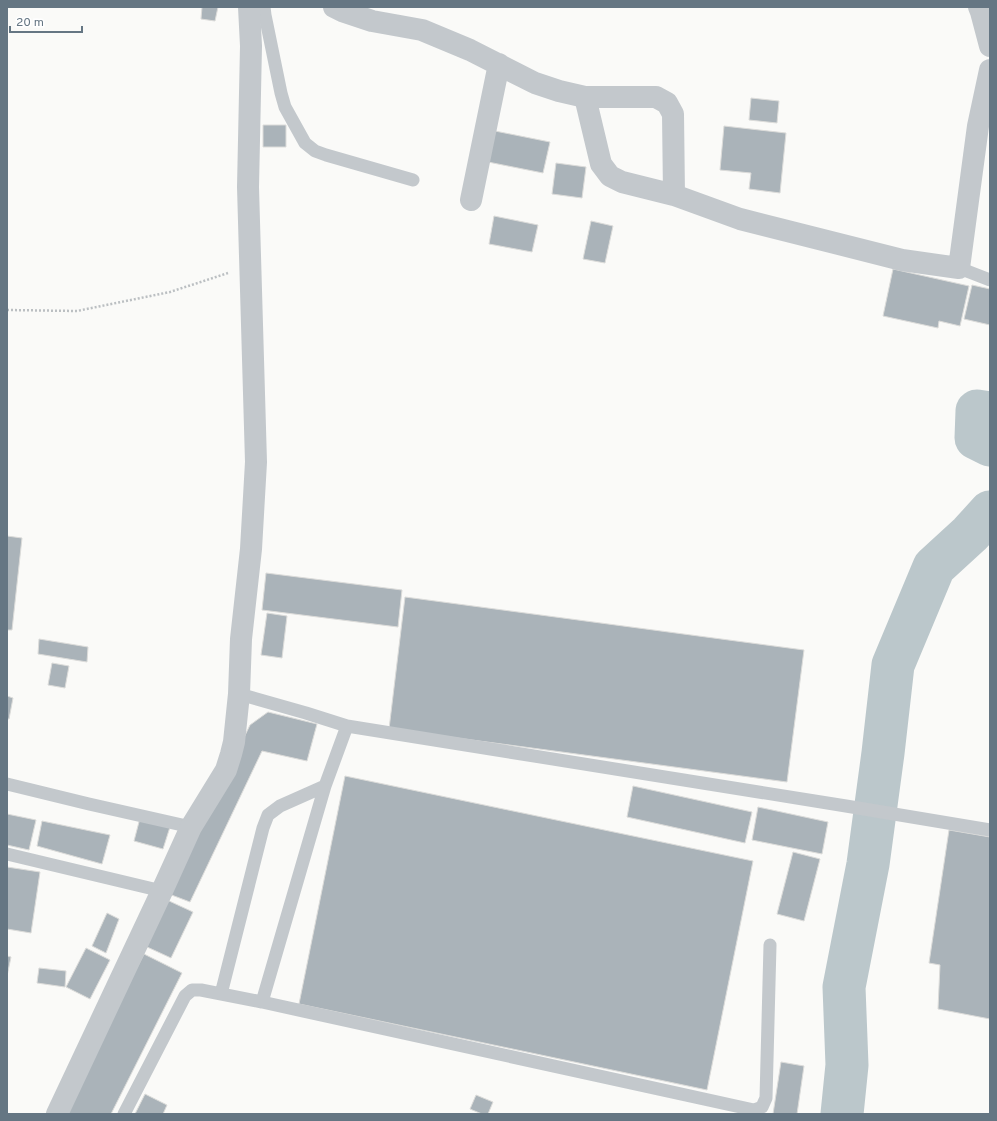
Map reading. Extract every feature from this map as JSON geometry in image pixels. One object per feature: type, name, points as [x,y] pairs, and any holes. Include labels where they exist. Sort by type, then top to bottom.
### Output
[{"type":"street","points":[[57,1114],[191,826],[226,770],[234,742],[239,694],[241,639],[251,549],[256,462],[248,187],[251,46],[250,7]]},
{"type":"street","points":[[334,7],[372,21],[422,30],[500,64],[535,83],[559,91],[585,97],[656,97],[667,104],[673,114],[674,195]]},
{"type":"street","points":[[979,7],[990,46]]},
{"type":"street","points":[[471,200],[500,64]]},
{"type":"street","points":[[585,97],[601,164],[610,176],[622,182],[674,195],[740,218],[902,260],[959,268],[978,126],[990,70]]},
{"type":"lane","points":[[264,7],[285,107],[305,143],[315,151],[326,155],[413,180]]},
{"type":"lane","points":[[959,268],[990,280]]},
{"type":"lane","points":[[239,694],[347,726],[990,830]]},
{"type":"lane","points":[[262,1002],[325,786],[347,726]]},
{"type":"lane","points":[[7,784],[96,806],[191,826]]},
{"type":"lane","points":[[221,994],[263,828],[268,815],[280,806],[325,786]]},
{"type":"lane","points":[[7,854],[162,891]]},
{"type":"lane","points":[[124,1114],[185,996],[192,990],[201,990],[262,1002],[754,1110],[762,1106],[766,1098],[770,945]]},
{"type":"path","points":[[7,310],[77,311],[170,292],[250,266]]},
{"type":"building","points":[[202,7],[218,7],[215,21],[201,19]]},
{"type":"building","points":[[751,98],[779,101],[777,123],[749,120]]},
{"type":"building","points":[[263,125],[286,125],[286,147],[263,147]]},
{"type":"building","points":[[724,126],[786,133],[780,193],[749,189],[751,173],[720,170]]},
{"type":"building","points":[[495,131],[550,142],[543,173],[488,162]]},
{"type":"building","points":[[556,163],[586,167],[582,198],[552,194]]},
{"type":"building","points":[[494,216],[538,225],[532,252],[489,244]]},
{"type":"building","points":[[591,221],[613,226],[605,263],[583,259]]},
{"type":"building","points":[[893,269],[969,286],[960,326],[939,321],[938,328],[883,316]]},
{"type":"building","points":[[972,285],[990,289],[990,325],[964,319]]},
{"type":"building","points":[[7,536],[22,538],[12,630],[7,630]]},
{"type":"building","points":[[266,573],[402,590],[398,627],[262,610]]},
{"type":"building","points":[[405,597],[804,650],[787,782],[389,729]]},
{"type":"building","points":[[267,613],[287,616],[282,658],[261,655]]},
{"type":"building","points":[[39,639],[88,647],[87,662],[38,654]]},
{"type":"building","points":[[52,663],[69,666],[65,688],[48,685]]},
{"type":"building","points":[[7,696],[13,698],[9,719],[7,719]]},
{"type":"building","points":[[268,712],[317,724],[307,761],[262,751],[190,902],[169,894],[250,725]]},
{"type":"building","points":[[345,776],[753,861],[707,1090],[299,1004]]},
{"type":"building","points":[[633,786],[752,812],[745,843],[627,817]]},
{"type":"building","points":[[758,807],[828,822],[822,854],[752,840]]},
{"type":"building","points":[[7,814],[36,820],[29,850],[7,845]]},
{"type":"building","points":[[140,818],[170,827],[163,849],[134,841]]},
{"type":"building","points":[[42,821],[110,835],[102,864],[37,846]]},
{"type":"building","points":[[949,830],[990,837],[990,1019],[938,1009],[940,965],[929,963]]},
{"type":"building","points":[[793,852],[820,859],[804,921],[777,914]]},
{"type":"building","points":[[7,867],[40,872],[31,933],[7,929]]},
{"type":"building","points":[[167,900],[193,912],[171,958],[145,946]]},
{"type":"building","points":[[107,913],[119,919],[106,953],[92,946]]},
{"type":"building","points":[[86,948],[110,960],[90,999],[66,987]]},
{"type":"building","points":[[144,954],[182,973],[111,1114],[62,1114]]},
{"type":"building","points":[[7,956],[11,957],[7,976]]},
{"type":"building","points":[[39,968],[66,971],[65,987],[37,983]]},
{"type":"building","points":[[781,1062],[804,1066],[797,1114],[773,1114]]},
{"type":"building","points":[[145,1094],[167,1105],[163,1114],[135,1114]]},
{"type":"building","points":[[476,1095],[493,1102],[488,1114],[482,1114],[470,1109]]},
{"type":"waterway","points":[[990,413],[977,411],[976,438],[990,445]]},
{"type":"waterway","points":[[842,1114],[847,1065],[844,987],[868,864],[893,665],[934,567],[970,534],[990,512]]}]
